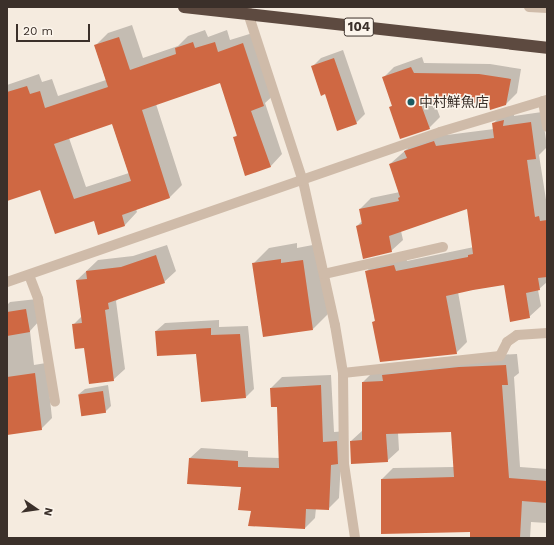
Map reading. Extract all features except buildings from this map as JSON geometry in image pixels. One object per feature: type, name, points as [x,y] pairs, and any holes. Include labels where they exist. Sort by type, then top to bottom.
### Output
[{"type":"highway","name":"104","points":[[184,7],[248,11],[468,40],[547,48]]},
{"type":"street","points":[[529,7],[547,8]]},
{"type":"street","points":[[248,11],[303,181],[335,325],[343,373],[344,464],[355,538]]},
{"type":"street","points":[[7,282],[303,181],[440,132],[545,100],[547,127]]},
{"type":"street","points":[[324,274],[444,247]]},
{"type":"street","points":[[29,275],[38,299],[55,402]]},
{"type":"street","points":[[343,373],[500,356],[508,342],[518,335],[547,334]]},
{"type":"place","name":"中村鮮魚店","points":[[411,102]]}]
